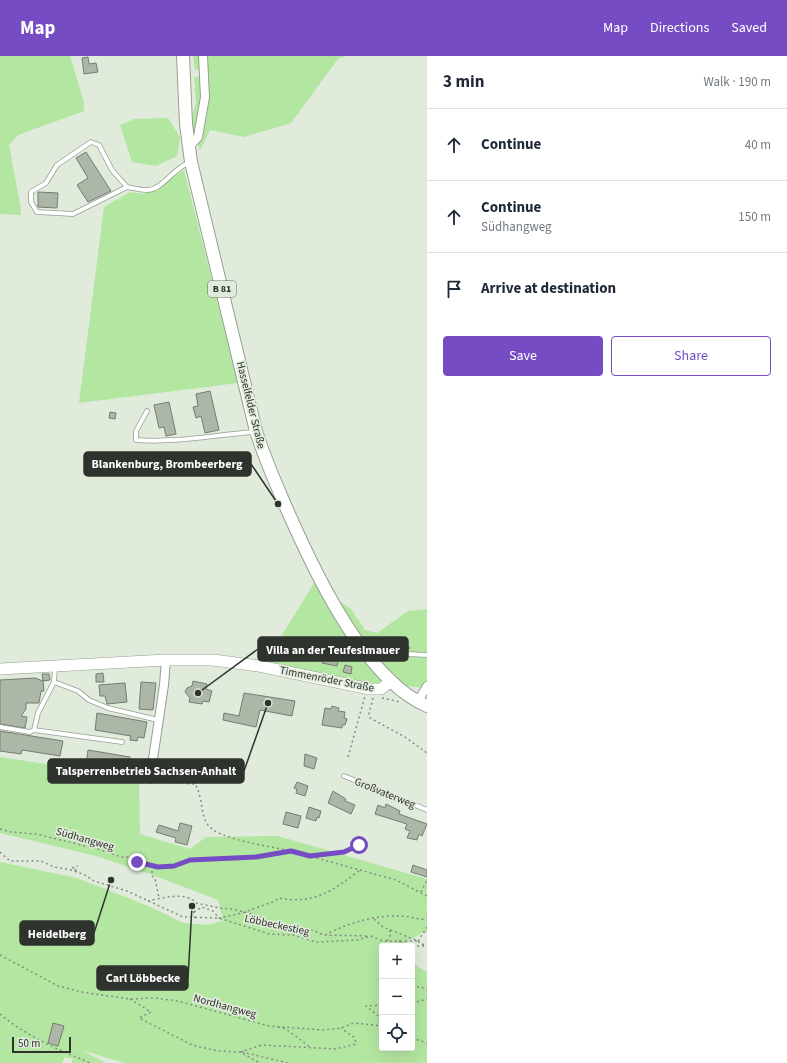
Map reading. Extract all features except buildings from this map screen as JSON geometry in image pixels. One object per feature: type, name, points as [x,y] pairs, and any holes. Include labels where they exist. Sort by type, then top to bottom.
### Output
[{"type":"main road","name":"Hasselfelder Straße","points":[[183,56],[191,162],[256,431],[270,472],[318,574],[355,637],[391,681],[417,703]]},
{"type":"main road","name":"Timmenröder Straße","points":[[0,669],[166,660],[197,660],[239,662],[370,689],[381,689],[391,681]]},
{"type":"street","points":[[189,147],[198,137],[205,97],[203,56]]},
{"type":"street","points":[[150,780],[164,685],[166,660]]},
{"type":"street","points":[[417,703],[427,686]]},
{"type":"lane","points":[[127,187],[73,214],[37,212],[31,202],[30,192],[46,183],[57,165],[91,142],[99,145],[112,170],[127,187],[148,191],[165,182],[182,165],[191,162]]},
{"type":"lane","points":[[148,411],[136,431],[136,440],[184,441],[256,431]]},
{"type":"lane","points":[[407,654],[427,655]]},
{"type":"lane","points":[[34,730],[38,713],[54,682],[54,666]]},
{"type":"lane","points":[[54,682],[78,691],[89,700],[108,708],[158,720]]},
{"type":"lane","points":[[0,727],[30,732],[34,730],[122,742]]},
{"type":"lane","name":"Großvaterweg","points":[[344,776],[427,810]]},
{"type":"path","points":[[348,757],[365,694],[374,696],[369,714],[370,718],[405,737],[427,753]]},
{"type":"path","points":[[380,698],[417,703]]},
{"type":"path","points":[[150,780],[161,783],[195,784],[200,794],[203,811],[208,826],[224,836],[240,841],[291,851]]},
{"type":"path","name":"Südhangweg","points":[[0,829],[11,832],[36,834],[68,841],[121,857],[130,857],[137,862],[152,866],[174,866],[190,860],[256,857],[291,851],[396,880],[427,896]]},
{"type":"path","points":[[310,856],[344,852],[365,842]]},
{"type":"path","name":"Löbbeckestieg","points":[[0,852],[10,861],[41,861],[54,867],[72,870],[86,875],[94,881],[127,891],[184,917],[219,918],[269,934],[293,935],[316,942],[357,940],[371,936],[387,941],[418,941],[421,944],[427,945]]},
{"type":"path","points":[[75,872],[78,871],[72,868],[78,866]]},
{"type":"path","points":[[152,866],[152,876],[155,878],[159,898]]},
{"type":"path","points":[[194,912],[202,907],[213,911],[219,918],[242,913],[275,901],[279,898],[294,901],[320,897],[360,870]]},
{"type":"path","points":[[421,892],[427,880]]},
{"type":"path","points":[[148,901],[184,895],[193,899],[196,903],[232,909],[256,916],[282,929],[301,928],[315,931],[323,936],[371,936]]},
{"type":"path","points":[[195,918],[194,912],[196,903]]},
{"type":"path","points":[[323,936],[350,924],[374,918],[401,915],[427,920]]},
{"type":"path","points":[[374,918],[383,927],[418,941],[427,927]]},
{"type":"path","points":[[387,941],[390,934],[389,929]]},
{"type":"path","name":"Löbbeckestieg","points":[[399,941],[404,943]]},
{"type":"path","name":"Löbbeckestieg","points":[[415,946],[427,945]]},
{"type":"path","name":"Nordhangweg","points":[[0,955],[58,986],[81,992],[130,999],[155,998],[178,1001],[269,1026],[323,1030],[341,1028],[354,1023],[379,1026]]},
{"type":"path","points":[[415,987],[421,986],[427,990]]},
{"type":"path","points":[[130,999],[151,1012],[138,1018],[192,1045],[218,1051],[240,1052],[288,1063]]},
{"type":"path","points":[[415,1002],[427,999]]},
{"type":"path","points":[[379,1005],[366,1006],[379,1017]]},
{"type":"path","points":[[0,1014],[12,1024],[40,1040],[90,1063]]},
{"type":"path","points":[[269,1026],[286,1029],[310,1047]]},
{"type":"path","points":[[240,1052],[262,1045],[336,1049],[356,1044],[354,1038],[341,1028]]},
{"type":"path","points":[[415,1039],[427,1043]]},
{"type":"path","points":[[240,1052],[260,1063]]},
{"type":"green space","points":[[0,56],[70,56],[84,102],[84,111],[18,135],[9,145],[21,215],[0,214]]},
{"type":"green space","points":[[193,56],[345,56],[338,59],[291,123],[244,137],[210,130],[200,151],[191,119],[196,103],[194,77],[201,76],[204,68],[195,70]]},
{"type":"green space","points":[[168,118],[180,137],[177,156],[156,166],[132,162],[120,125],[134,119]]},
{"type":"green space","points":[[184,170],[238,383],[79,403],[104,207],[130,192],[144,194]]},
{"type":"green space","points":[[314,583],[351,609],[365,630],[377,633],[408,611],[427,609],[427,688],[359,682],[266,661]]},
{"type":"green space","points":[[0,757],[139,778],[140,834],[190,849],[206,837],[278,836],[427,879],[427,933],[422,933],[408,941],[408,943],[379,943],[379,1051],[415,1051],[415,964],[427,972],[427,1063],[124,1063],[81,1050],[106,1063],[72,1063],[72,1059],[65,1057],[62,1063],[0,1063],[0,862],[77,878],[151,907],[183,923],[207,925],[223,921],[218,900],[150,874],[96,856],[0,833]]},
{"type":"place","name":"Blankenburg, Brombeerberg","points":[[278,504]]},
{"type":"place","name":"Villa an der Teufeslmauer","points":[[198,693]]},
{"type":"place","name":"Talsperrenbetrieb Sachsen-Anhalt","points":[[268,703]]},
{"type":"place","name":"Heidelberg","points":[[111,880]]},
{"type":"place","name":"Carl Löbbecke","points":[[192,906]]},
{"type":"route","points":[[137,862],[158,867],[174,866],[190,860],[216,857],[256,857],[291,851],[310,856],[344,852],[359,845]]}]
